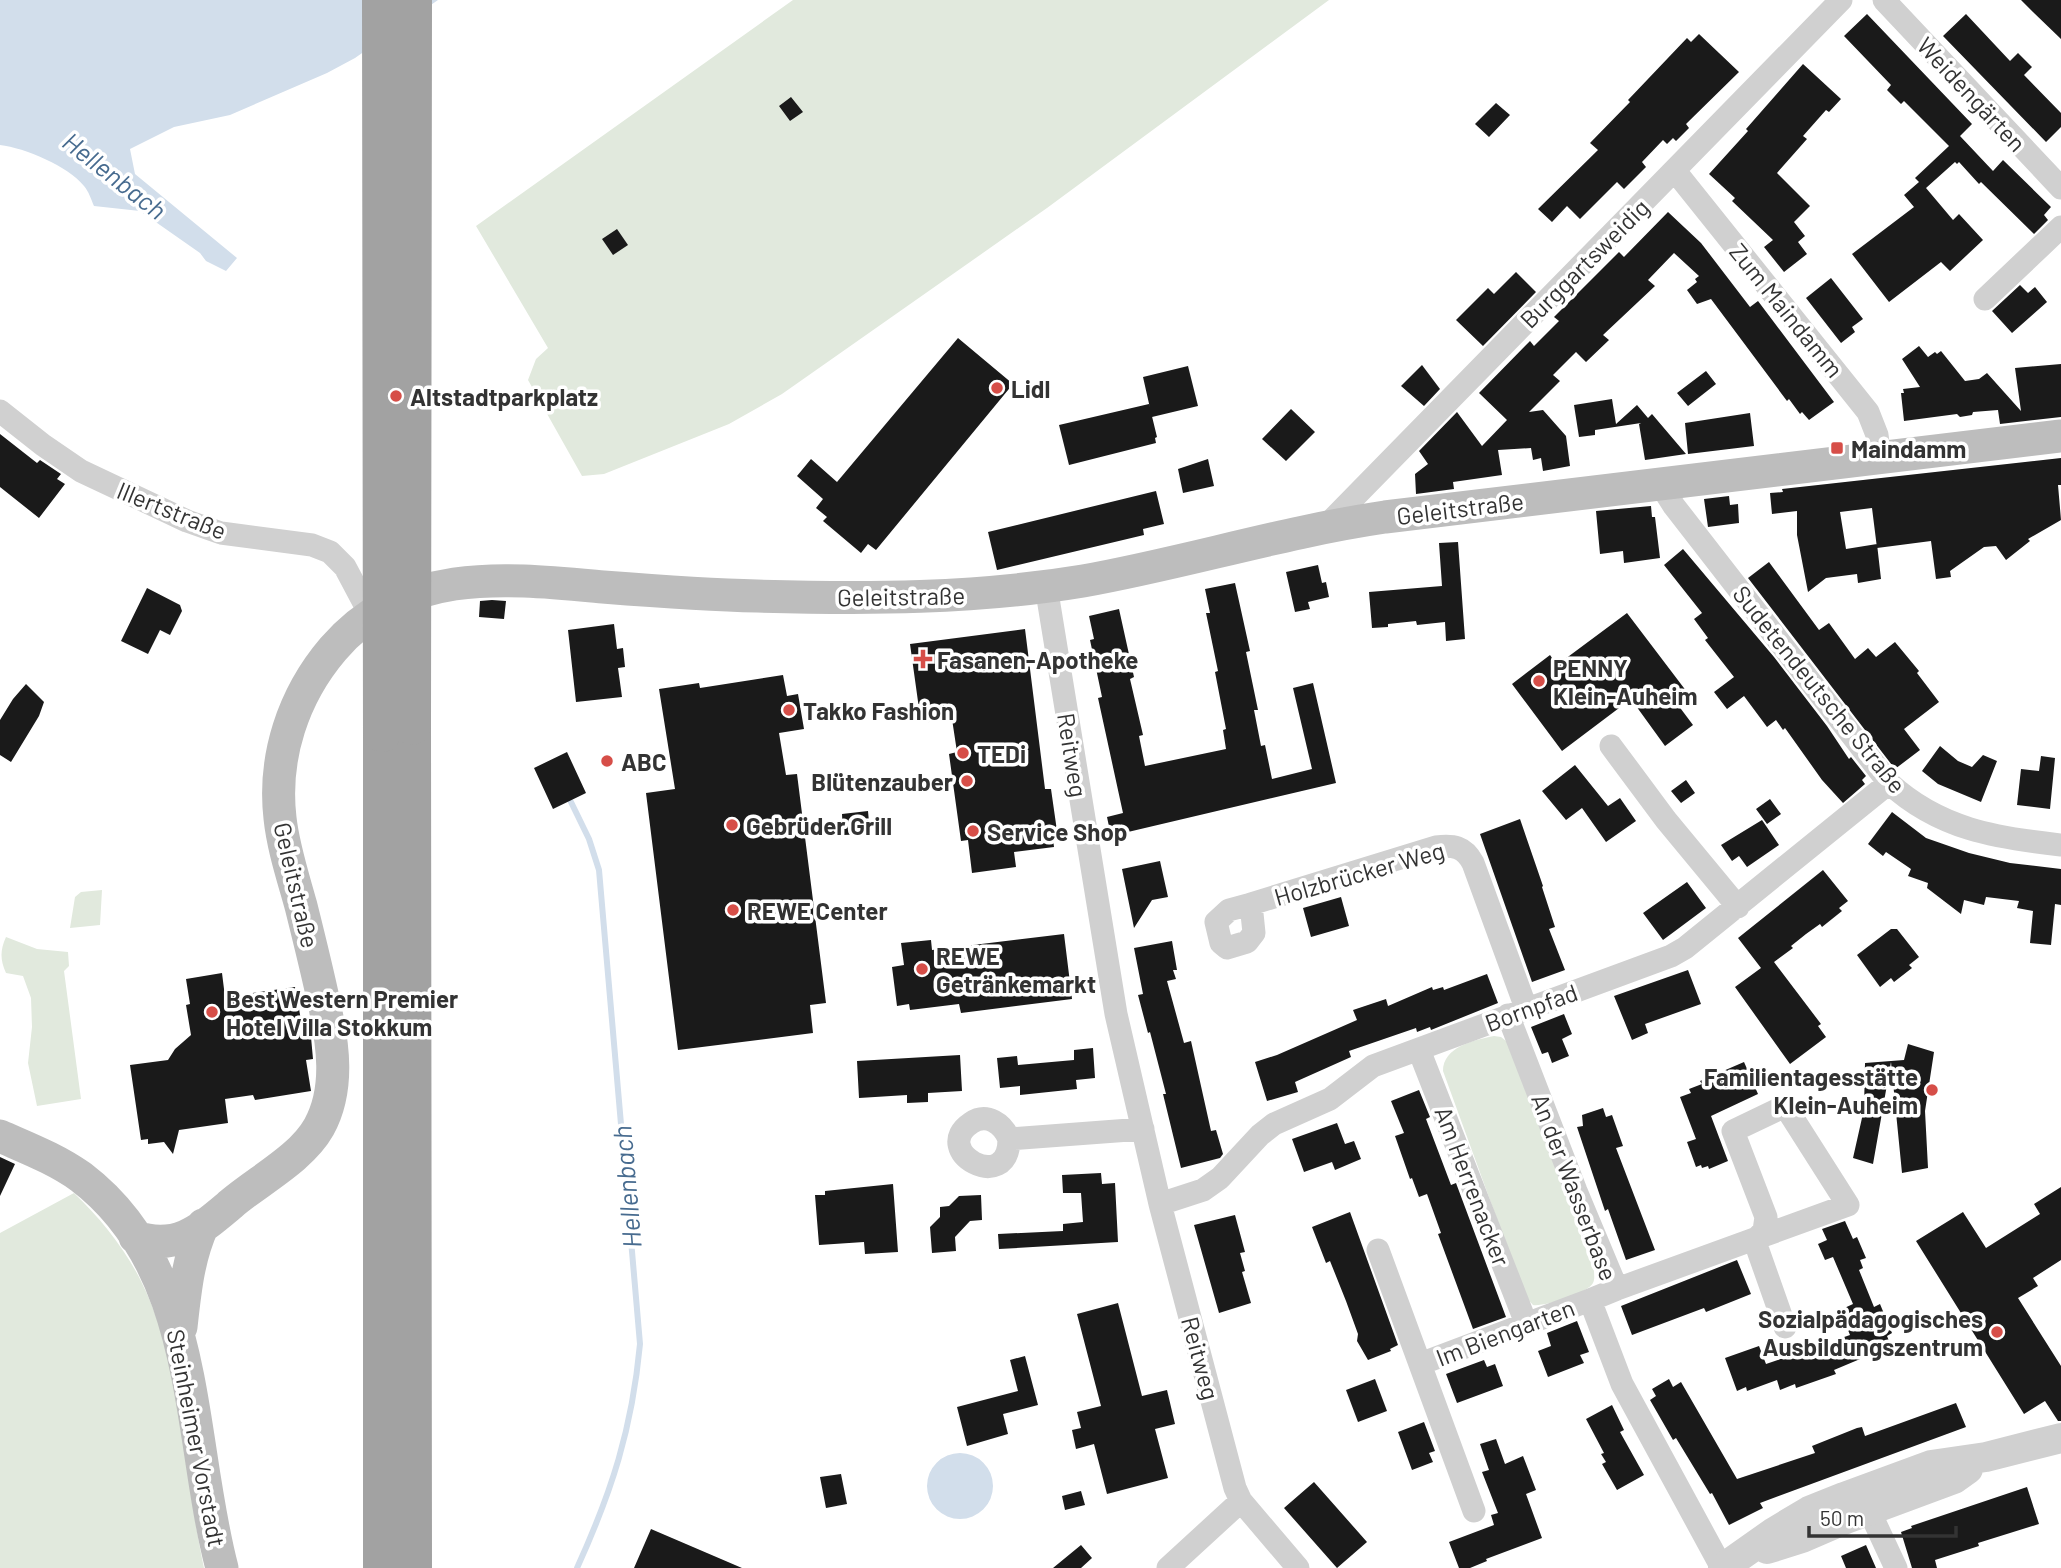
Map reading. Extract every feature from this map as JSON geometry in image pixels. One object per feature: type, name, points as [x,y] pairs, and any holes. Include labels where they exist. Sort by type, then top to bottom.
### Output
[{"type":"highway","points":[[381,0],[413,1568]]},
{"type":"highway","points":[[382,1568],[397,730],[414,0]]},
{"type":"main road","name":"Geleitstraße","points":[[135,1237],[151,1242],[175,1242],[203,1226],[304,1147],[318,1129],[327,1108],[333,1062],[330,1025],[281,825],[279,787],[284,745],[293,716],[311,679],[334,649],[371,616],[416,593],[472,580],[526,580],[682,593],[857,598],[981,594],[1136,570],[1326,526],[2061,436]]},
{"type":"main road","name":"Steinheimer Vorstadt","points":[[0,1136],[58,1163],[82,1178],[106,1200],[135,1237],[159,1279],[179,1336],[192,1396],[212,1531],[222,1568]]},
{"type":"main road","name":"Geleitstraße","points":[[135,1237],[183,1212],[256,1182]]},
{"type":"main road","points":[[179,1336],[187,1273],[203,1226]]},
{"type":"street","name":"Burggartsweidig","points":[[1326,526],[1841,0]]},
{"type":"street","name":"Weidengärten","points":[[1884,0],[2061,188]]},
{"type":"street","name":"Zum Maindamm","points":[[1675,170],[1868,412],[1877,435],[1880,458]]},
{"type":"street","points":[[1985,299],[2061,227]]},
{"type":"street","name":"Illertstraße","points":[[0,411],[43,446],[81,471],[187,521],[221,533],[312,545],[330,552],[345,567],[371,616]]},
{"type":"street","name":"Sudetendeutsche Straße","points":[[1660,484],[1674,506],[1889,783],[1921,807],[1967,829],[2011,839],[2061,845]]},
{"type":"street","name":"Reitweg","points":[[1046,586],[1116,1014],[1160,1204],[1235,1488],[1241,1501],[1297,1568]]},
{"type":"street","points":[[1611,746],[1666,820],[1738,906]]},
{"type":"street","name":"Bornpfad","points":[[1160,1204],[1203,1190],[1274,1124],[1330,1099],[1373,1066],[1671,956],[1690,945],[1889,783]]},
{"type":"street","name":"Holzbrücker Weg","points":[[1251,904],[1436,847],[1456,846],[1464,850],[1473,863],[1517,1011]]},
{"type":"street","name":"An der Wasserbase","points":[[1517,1011],[1576,1191],[1617,1289],[1590,1300],[1622,1384],[1728,1565]]},
{"type":"street","name":"Am Herrenacker","points":[[1419,1050],[1526,1323]]},
{"type":"street","points":[[1617,1289],[1756,1239],[1848,1205],[1785,1106],[1733,1131],[1766,1217],[1764,1231],[1756,1239]]},
{"type":"street","points":[[1009,1139],[1143,1129]]},
{"type":"street","points":[[1756,1239],[1785,1327]]},
{"type":"street","name":"Im Biengarten","points":[[1378,1250],[1474,1511]]},
{"type":"street","name":"Im Biengarten","points":[[1420,1364],[1590,1300]]},
{"type":"street","points":[[1728,1565],[1802,1538],[1866,1500],[1954,1479],[1986,1457],[2061,1438]]},
{"type":"street","points":[[1866,1500],[1896,1568]]},
{"type":"street","points":[[1168,1568],[1241,1501]]},
{"type":"shaded area","points":[[793,0],[1329,0],[1047,208],[782,394],[729,424],[604,474],[582,476],[528,380],[536,359],[548,348],[476,226]]},
{"type":"shaded area","points":[[102,890],[100,925],[70,928],[75,897],[81,892]]},
{"type":"shaded area","points":[[6,937],[37,949],[68,952],[69,966],[64,971],[81,1099],[37,1106],[28,1063],[32,1027],[31,998],[23,976],[6,973],[2,955]]},
{"type":"shaded area","points":[[1494,1036],[1501,1037],[1510,1044],[1594,1271],[1594,1282],[1589,1287],[1575,1295],[1546,1304],[1533,1305],[1525,1296],[1443,1071],[1444,1063],[1454,1050]]},
{"type":"shaded area","points":[[74,1193],[118,1243],[139,1277],[154,1311],[174,1383],[204,1568],[0,1568],[0,1233]]},
{"type":"water","points":[[0,0],[438,0],[355,58],[327,73],[230,115],[174,127],[130,149],[135,174],[237,258],[226,271],[206,261],[200,253],[140,211],[94,206],[84,186],[68,172],[33,154],[0,145]]},
{"type":"water","points":[[960,1453],[983,1463],[993,1486],[983,1509],[960,1519],[937,1509],[927,1486],[937,1463]]},
{"type":"building","points":[[2021,0],[2061,0],[2061,39],[2034,13]]},
{"type":"building","points":[[1867,14],[1972,124],[1960,136],[1993,171],[2003,160],[2051,207],[2044,215],[2048,220],[2034,234],[1981,182],[1979,184],[1959,162],[1955,162],[1926,188],[1953,220],[1959,214],[1983,240],[1950,271],[1941,262],[1889,302],[1852,254],[1914,207],[1904,195],[1919,182],[1915,178],[1949,146],[1904,101],[1901,104],[1887,90],[1891,85],[1844,36]]},
{"type":"building","points":[[1966,14],[2010,61],[2018,53],[2032,67],[2024,75],[2061,113],[2061,127],[2046,142],[1943,36]]},
{"type":"building","points":[[1699,34],[1739,72],[1686,124],[1689,128],[1676,141],[1673,138],[1667,144],[1663,140],[1642,162],[1646,167],[1624,189],[1617,182],[1580,219],[1567,206],[1552,222],[1538,209],[1598,150],[1590,143],[1630,102],[1628,100],[1687,38],[1691,42]]},
{"type":"building","points":[[1803,64],[1841,99],[1829,112],[1826,110],[1803,136],[1807,139],[1777,173],[1810,206],[1794,222],[1805,236],[1798,242],[1807,254],[1784,272],[1764,247],[1773,240],[1732,201],[1735,198],[1709,174]]},
{"type":"building","points":[[791,97],[803,112],[790,121],[779,106]]},
{"type":"building","points":[[1496,103],[1510,115],[1489,137],[1475,124]]},
{"type":"building","points":[[1668,212],[1701,243],[1750,307],[1758,301],[1834,402],[1809,420],[1802,412],[1800,414],[1789,399],[1787,401],[1711,299],[1697,304],[1687,290],[1697,282],[1695,279],[1699,276],[1674,253],[1648,280],[1655,286],[1603,335],[1609,340],[1586,362],[1576,352],[1553,375],[1560,381],[1529,412],[1543,410],[1566,436],[1570,466],[1543,471],[1541,458],[1533,460],[1531,448],[1498,450],[1502,475],[1453,482],[1454,489],[1416,494],[1415,474],[1428,464],[1419,451],[1457,412],[1482,446],[1507,420],[1479,393],[1530,341],[1534,346],[1559,321],[1554,317],[1619,252],[1624,257]]},
{"type":"building","points":[[617,229],[628,245],[613,255],[602,239]]},
{"type":"building","points":[[1516,272],[1536,292],[1483,346],[1456,320],[1488,288],[1494,294]]},
{"type":"building","points":[[1831,278],[1863,319],[1852,327],[1855,332],[1841,343],[1806,298]]},
{"type":"building","points":[[2020,285],[2028,293],[2035,287],[2047,302],[2012,333],[1992,311]]},
{"type":"building","points":[[958,338],[1013,384],[876,550],[868,544],[861,553],[823,521],[827,517],[816,508],[823,499],[797,476],[811,459],[837,482]]},
{"type":"building","points":[[1919,346],[1928,357],[1941,351],[1965,381],[1979,379],[1987,373],[2021,411],[2015,368],[2061,364],[2061,417],[2000,424],[1998,410],[1973,412],[1972,415],[1960,417],[1957,414],[1904,421],[1901,393],[1904,393],[1903,389],[1920,387],[1902,359]]},
{"type":"building","points":[[1422,365],[1440,389],[1424,406],[1401,386]]},
{"type":"building","points":[[1188,366],[1198,406],[1152,417],[1143,377]]},
{"type":"building","points":[[1706,371],[1716,384],[1688,406],[1677,393]]},
{"type":"building","points":[[1612,399],[1616,424],[1637,405],[1648,418],[1652,414],[1686,454],[1645,460],[1641,423],[1595,430],[1595,435],[1579,437],[1574,405]]},
{"type":"building","points":[[1149,404],[1156,443],[1069,465],[1059,425]]},
{"type":"building","points":[[1291,409],[1315,432],[1286,461],[1262,439]]},
{"type":"building","points":[[1750,413],[1754,446],[1688,454],[1685,423]]},
{"type":"building","points":[[0,434],[37,463],[40,460],[61,474],[57,479],[65,484],[39,518],[0,487]]},
{"type":"building","points":[[2061,458],[2061,485],[2058,485],[2061,520],[2028,539],[2030,541],[2006,560],[1996,546],[1984,547],[1950,571],[1951,577],[1936,579],[1931,541],[1877,548],[1881,579],[1858,583],[1857,574],[1826,578],[1808,592],[1797,535],[1797,511],[1772,514],[1770,493],[1783,492],[1782,489]],"holes":[[[1872,508],[1877,544],[1846,549],[1840,512]]]},
{"type":"building","points":[[1208,459],[1214,486],[1183,493],[1178,469]]},
{"type":"building","points":[[1156,491],[1164,524],[1143,529],[1144,535],[997,570],[988,532]]},
{"type":"building","points":[[1729,496],[1730,505],[1738,504],[1739,523],[1708,527],[1704,499]]},
{"type":"building","points":[[1651,506],[1660,558],[1624,563],[1623,551],[1600,554],[1596,511]]},
{"type":"building","points":[[1458,542],[1465,639],[1446,641],[1445,622],[1417,625],[1416,621],[1372,628],[1369,592],[1442,586],[1439,543]]},
{"type":"building","points":[[1683,549],[1774,657],[1849,759],[1851,757],[1866,776],[1862,780],[1865,784],[1843,803],[1776,720],[1767,727],[1744,696],[1727,709],[1714,692],[1734,677],[1705,640],[1708,638],[1694,619],[1702,613],[1664,565]]},
{"type":"building","points":[[1769,562],[1819,630],[1829,623],[1855,659],[1868,648],[1876,657],[1895,642],[1919,671],[1917,673],[1939,702],[1904,729],[1920,750],[1895,769],[1748,578]]},
{"type":"building","points":[[1318,565],[1329,597],[1308,602],[1310,609],[1295,612],[1286,572]]},
{"type":"building","points":[[1235,583],[1250,651],[1246,652],[1258,710],[1254,710],[1261,746],[1265,745],[1272,779],[1312,769],[1293,688],[1313,683],[1336,783],[1111,836],[1107,817],[1123,813],[1098,698],[1102,697],[1090,640],[1094,639],[1089,616],[1119,609],[1134,677],[1130,679],[1143,735],[1139,736],[1145,766],[1226,749],[1223,730],[1226,729],[1206,613],[1210,613],[1205,589]]},
{"type":"building","points":[[147,588],[180,605],[182,611],[170,635],[160,630],[148,654],[121,641]]},
{"type":"building","points":[[480,601],[506,601],[504,619],[479,617]]},
{"type":"building","points":[[1627,613],[1690,696],[1678,705],[1693,725],[1665,746],[1631,699],[1562,751],[1512,684],[1550,655],[1557,665]]},
{"type":"building","points":[[614,624],[617,649],[623,648],[625,667],[618,668],[622,697],[576,702],[568,630]]},
{"type":"building","points":[[1025,629],[1045,789],[1051,789],[1058,838],[1053,839],[1054,847],[1014,852],[1016,867],[972,873],[968,840],[961,841],[949,754],[957,752],[952,719],[921,723],[910,644]]},
{"type":"building","points":[[783,675],[787,696],[798,694],[804,729],[779,733],[786,775],[797,774],[826,1003],[810,1005],[813,1033],[678,1050],[646,793],[675,789],[659,689],[699,683],[700,688]]},
{"type":"building","points":[[26,684],[44,702],[39,716],[11,762],[0,755],[0,720]]},
{"type":"building","points":[[1940,746],[1958,761],[1972,767],[1983,755],[1997,761],[1981,802],[1938,784],[1922,771]]},
{"type":"building","points":[[567,752],[586,793],[553,809],[534,768]]},
{"type":"building","points":[[2041,756],[2055,758],[2050,809],[2017,805],[2021,769],[2039,771]]},
{"type":"building","points":[[1575,765],[1608,806],[1620,798],[1636,821],[1606,842],[1582,808],[1566,820],[1542,791]]},
{"type":"building","points":[[1686,780],[1695,793],[1681,803],[1671,791]]},
{"type":"building","points":[[1770,799],[1781,814],[1767,824],[1756,809]]},
{"type":"building","points":[[868,811],[870,834],[843,835],[842,814]]},
{"type":"building","points":[[1892,812],[1926,838],[1969,853],[2010,863],[2061,869],[2061,905],[2055,904],[2051,945],[2030,943],[2033,911],[2017,908],[2019,901],[1986,897],[1984,905],[1964,900],[1961,914],[1927,888],[1928,883],[1908,876],[1911,869],[1886,852],[1883,856],[1868,844]]},
{"type":"building","points":[[1520,819],[1555,927],[1549,929],[1565,970],[1532,982],[1480,834]]},
{"type":"building","points":[[1762,820],[1779,845],[1747,867],[1739,856],[1732,861],[1721,845]]},
{"type":"building","points":[[1160,861],[1168,897],[1152,900],[1134,928],[1122,869]]},
{"type":"building","points":[[1823,870],[1848,901],[1839,908],[1842,911],[1822,927],[1820,924],[1806,934],[1774,962],[1821,1024],[1818,1026],[1826,1037],[1790,1064],[1735,987],[1761,968],[1738,938]]},
{"type":"building","points":[[1687,882],[1706,908],[1663,940],[1643,913]]},
{"type":"building","points":[[1341,897],[1349,926],[1311,937],[1303,908]]},
{"type":"building","points":[[1891,929],[1897,929],[1919,957],[1909,965],[1912,968],[1894,982],[1891,978],[1880,987],[1857,955]]},
{"type":"building","points":[[1064,934],[1072,999],[961,1013],[959,1004],[910,1010],[909,1004],[897,1006],[892,967],[904,965],[901,943],[931,940],[932,950]]},
{"type":"building","points":[[1172,941],[1176,979],[1167,981],[1184,1043],[1191,1041],[1211,1131],[1216,1130],[1223,1154],[1220,1158],[1181,1168],[1163,1094],[1166,1094],[1138,995],[1143,994],[1134,948]]},
{"type":"building","points":[[1688,970],[1701,1004],[1645,1024],[1648,1033],[1632,1040],[1614,996]]},
{"type":"building","points":[[222,973],[225,997],[295,987],[301,1020],[308,1018],[311,1037],[313,1059],[306,1060],[311,1091],[255,1100],[253,1095],[225,1099],[228,1123],[179,1130],[173,1154],[164,1142],[148,1144],[148,1139],[141,1140],[130,1065],[168,1060],[175,1049],[191,1035],[186,1005],[190,1004],[186,979]]},
{"type":"building","points":[[1487,974],[1498,1003],[1431,1030],[1430,1027],[1417,1032],[1416,1028],[1349,1051],[1351,1057],[1295,1082],[1298,1092],[1267,1101],[1255,1062],[1357,1020],[1353,1010],[1386,999],[1388,1006],[1432,987],[1433,990],[1443,987],[1444,990]]},
{"type":"building","points":[[1564,1014],[1572,1034],[1562,1039],[1569,1056],[1552,1063],[1548,1052],[1542,1054],[1531,1027]]},
{"type":"building","points":[[1908,1044],[1934,1052],[1925,1111],[1928,1168],[1902,1173],[1891,1062],[1873,1164],[1853,1158],[1864,1109],[1865,1063],[1904,1060]]},
{"type":"building","points":[[1093,1048],[1095,1078],[1076,1080],[1077,1089],[1020,1095],[1020,1086],[1000,1088],[997,1058],[1017,1056],[1018,1065],[1074,1060],[1074,1050]]},
{"type":"building","points":[[960,1055],[962,1091],[928,1093],[928,1102],[907,1103],[907,1095],[859,1098],[857,1061]]},
{"type":"building","points":[[1744,1062],[1758,1094],[1711,1116],[1728,1161],[1709,1169],[1708,1166],[1696,1167],[1687,1142],[1696,1139],[1680,1097],[1691,1093],[1689,1089],[1702,1084],[1700,1081]]},
{"type":"building","points":[[1419,1090],[1430,1117],[1426,1119],[1451,1185],[1456,1183],[1506,1317],[1473,1329],[1438,1234],[1441,1233],[1427,1194],[1419,1197],[1395,1136],[1404,1133],[1391,1101]]},
{"type":"building","points":[[1603,1108],[1606,1117],[1612,1115],[1623,1146],[1616,1148],[1655,1250],[1626,1260],[1608,1209],[1605,1211],[1577,1127],[1583,1126],[1582,1115]]},
{"type":"building","points":[[1337,1123],[1345,1144],[1354,1141],[1361,1159],[1335,1170],[1332,1162],[1304,1172],[1292,1139]]},
{"type":"building","points":[[0,1157],[15,1164],[0,1196]]},
{"type":"building","points":[[1101,1173],[1102,1184],[1115,1183],[1118,1242],[999,1249],[998,1234],[1063,1231],[1063,1224],[1083,1222],[1081,1193],[1063,1193],[1062,1175]]},
{"type":"building","points":[[893,1184],[898,1252],[865,1254],[864,1242],[819,1245],[815,1195],[825,1195],[825,1191]]},
{"type":"building","points":[[2061,1187],[2061,1260],[2033,1278],[2038,1286],[2018,1298],[2061,1366],[2061,1421],[2058,1421],[2045,1401],[2024,1414],[1916,1241],[1963,1212],[1986,1248],[2040,1214],[2034,1204]]},
{"type":"building","points":[[981,1195],[982,1220],[970,1221],[955,1237],[956,1251],[932,1253],[930,1227],[940,1217],[940,1207],[949,1206],[959,1196]]},
{"type":"building","points":[[1350,1212],[1398,1345],[1390,1349],[1391,1351],[1368,1360],[1357,1341],[1358,1334],[1330,1261],[1326,1263],[1312,1227]]},
{"type":"building","points":[[1235,1215],[1245,1252],[1240,1253],[1245,1271],[1242,1272],[1251,1303],[1219,1313],[1194,1225]]},
{"type":"building","points":[[1845,1221],[1853,1239],[1857,1237],[1866,1258],[1860,1260],[1863,1268],[1859,1270],[1874,1307],[1880,1304],[1892,1333],[1887,1336],[1891,1346],[1834,1370],[1836,1374],[1796,1388],[1795,1384],[1780,1390],[1777,1380],[1747,1391],[1746,1387],[1737,1391],[1725,1358],[1759,1346],[1766,1364],[1850,1335],[1840,1310],[1853,1304],[1833,1257],[1825,1260],[1818,1244],[1827,1240],[1822,1229]]},
{"type":"building","points":[[1737,1260],[1751,1294],[1706,1312],[1704,1308],[1632,1335],[1621,1306]]},
{"type":"building","points":[[1118,1303],[1142,1396],[1167,1390],[1175,1424],[1155,1429],[1168,1478],[1107,1494],[1094,1444],[1076,1449],[1072,1430],[1081,1428],[1077,1412],[1101,1406],[1077,1314]]},
{"type":"building","points":[[1577,1321],[1589,1352],[1580,1355],[1584,1363],[1548,1377],[1538,1351],[1551,1346],[1547,1333]]},
{"type":"building","points":[[1025,1356],[1038,1405],[1003,1414],[1008,1434],[967,1446],[957,1407],[1018,1391],[1010,1360]]},
{"type":"building","points":[[1484,1360],[1487,1367],[1495,1364],[1503,1386],[1457,1403],[1446,1374]]},
{"type":"building","points":[[1375,1379],[1387,1411],[1358,1422],[1346,1390]]},
{"type":"building","points":[[1669,1379],[1673,1387],[1681,1382],[1737,1479],[1815,1453],[1812,1446],[1857,1428],[1862,1427],[1865,1436],[1956,1403],[1966,1427],[1760,1503],[1763,1508],[1729,1525],[1712,1493],[1710,1494],[1676,1438],[1673,1440],[1650,1400],[1656,1396],[1652,1389]]},
{"type":"building","points":[[1612,1405],[1624,1430],[1620,1432],[1644,1475],[1617,1490],[1602,1464],[1606,1462],[1601,1454],[1604,1453],[1586,1419]]},
{"type":"building","points":[[1424,1422],[1435,1451],[1429,1453],[1433,1462],[1412,1470],[1398,1432]]},
{"type":"building","points":[[1496,1439],[1505,1464],[1523,1456],[1536,1490],[1526,1494],[1542,1538],[1486,1559],[1487,1561],[1470,1568],[1459,1568],[1449,1542],[1494,1525],[1491,1515],[1498,1513],[1482,1472],[1489,1470],[1480,1444]]},
{"type":"building","points":[[841,1474],[847,1504],[826,1508],[820,1477]]},
{"type":"building","points":[[1314,1482],[1367,1542],[1337,1568],[1284,1508]]},
{"type":"building","points":[[2027,1487],[2039,1524],[1935,1560],[1937,1568],[1912,1568],[1901,1532],[1912,1528],[1911,1526]]},
{"type":"building","points":[[1081,1491],[1085,1505],[1065,1510],[1062,1496]]},
{"type":"building","points":[[651,1529],[742,1568],[634,1568]]},
{"type":"building","points":[[1081,1545],[1092,1558],[1081,1568],[1053,1568]]},
{"type":"building","points":[[1866,1545],[1876,1568],[1846,1568],[1841,1556]]},
{"type":"waterway","name":"Hellenbach","points":[[571,802],[589,839],[599,870],[640,1344],[632,1404],[619,1459],[577,1568]]},
{"type":"place","name":"Lidl","points":[[997,388]]},
{"type":"place","name":"Altstadtparkplatz","points":[[396,396]]},
{"type":"place","name":"Maindamm","points":[[1837,448]]},
{"type":"place","name":"Fasanen-Apotheke","points":[[923,659]]},
{"type":"place","name":"PENNY Klein-Auheim","points":[[1539,681]]},
{"type":"place","name":"Takko Fashion","points":[[789,710]]},
{"type":"place","name":"TEDi","points":[[963,753]]},
{"type":"place","name":"ABC","points":[[607,761]]},
{"type":"place","name":"Blütenzauber","points":[[967,781]]},
{"type":"place","name":"Gebrüder Grill","points":[[732,825]]},
{"type":"place","name":"Service Shop","points":[[973,831]]},
{"type":"place","name":"REWE Center","points":[[733,910]]},
{"type":"place","name":"REWE Getränkemarkt","points":[[922,969]]},
{"type":"place","name":"Best Western Premier Hotel Villa Stokkum","points":[[212,1012]]},
{"type":"place","name":"Familientagesstätte Klein-Auheim","points":[[1932,1090]]},
{"type":"place","name":"Sozialpädagogisches Ausbildungszentrum","points":[[1997,1332]]}]
